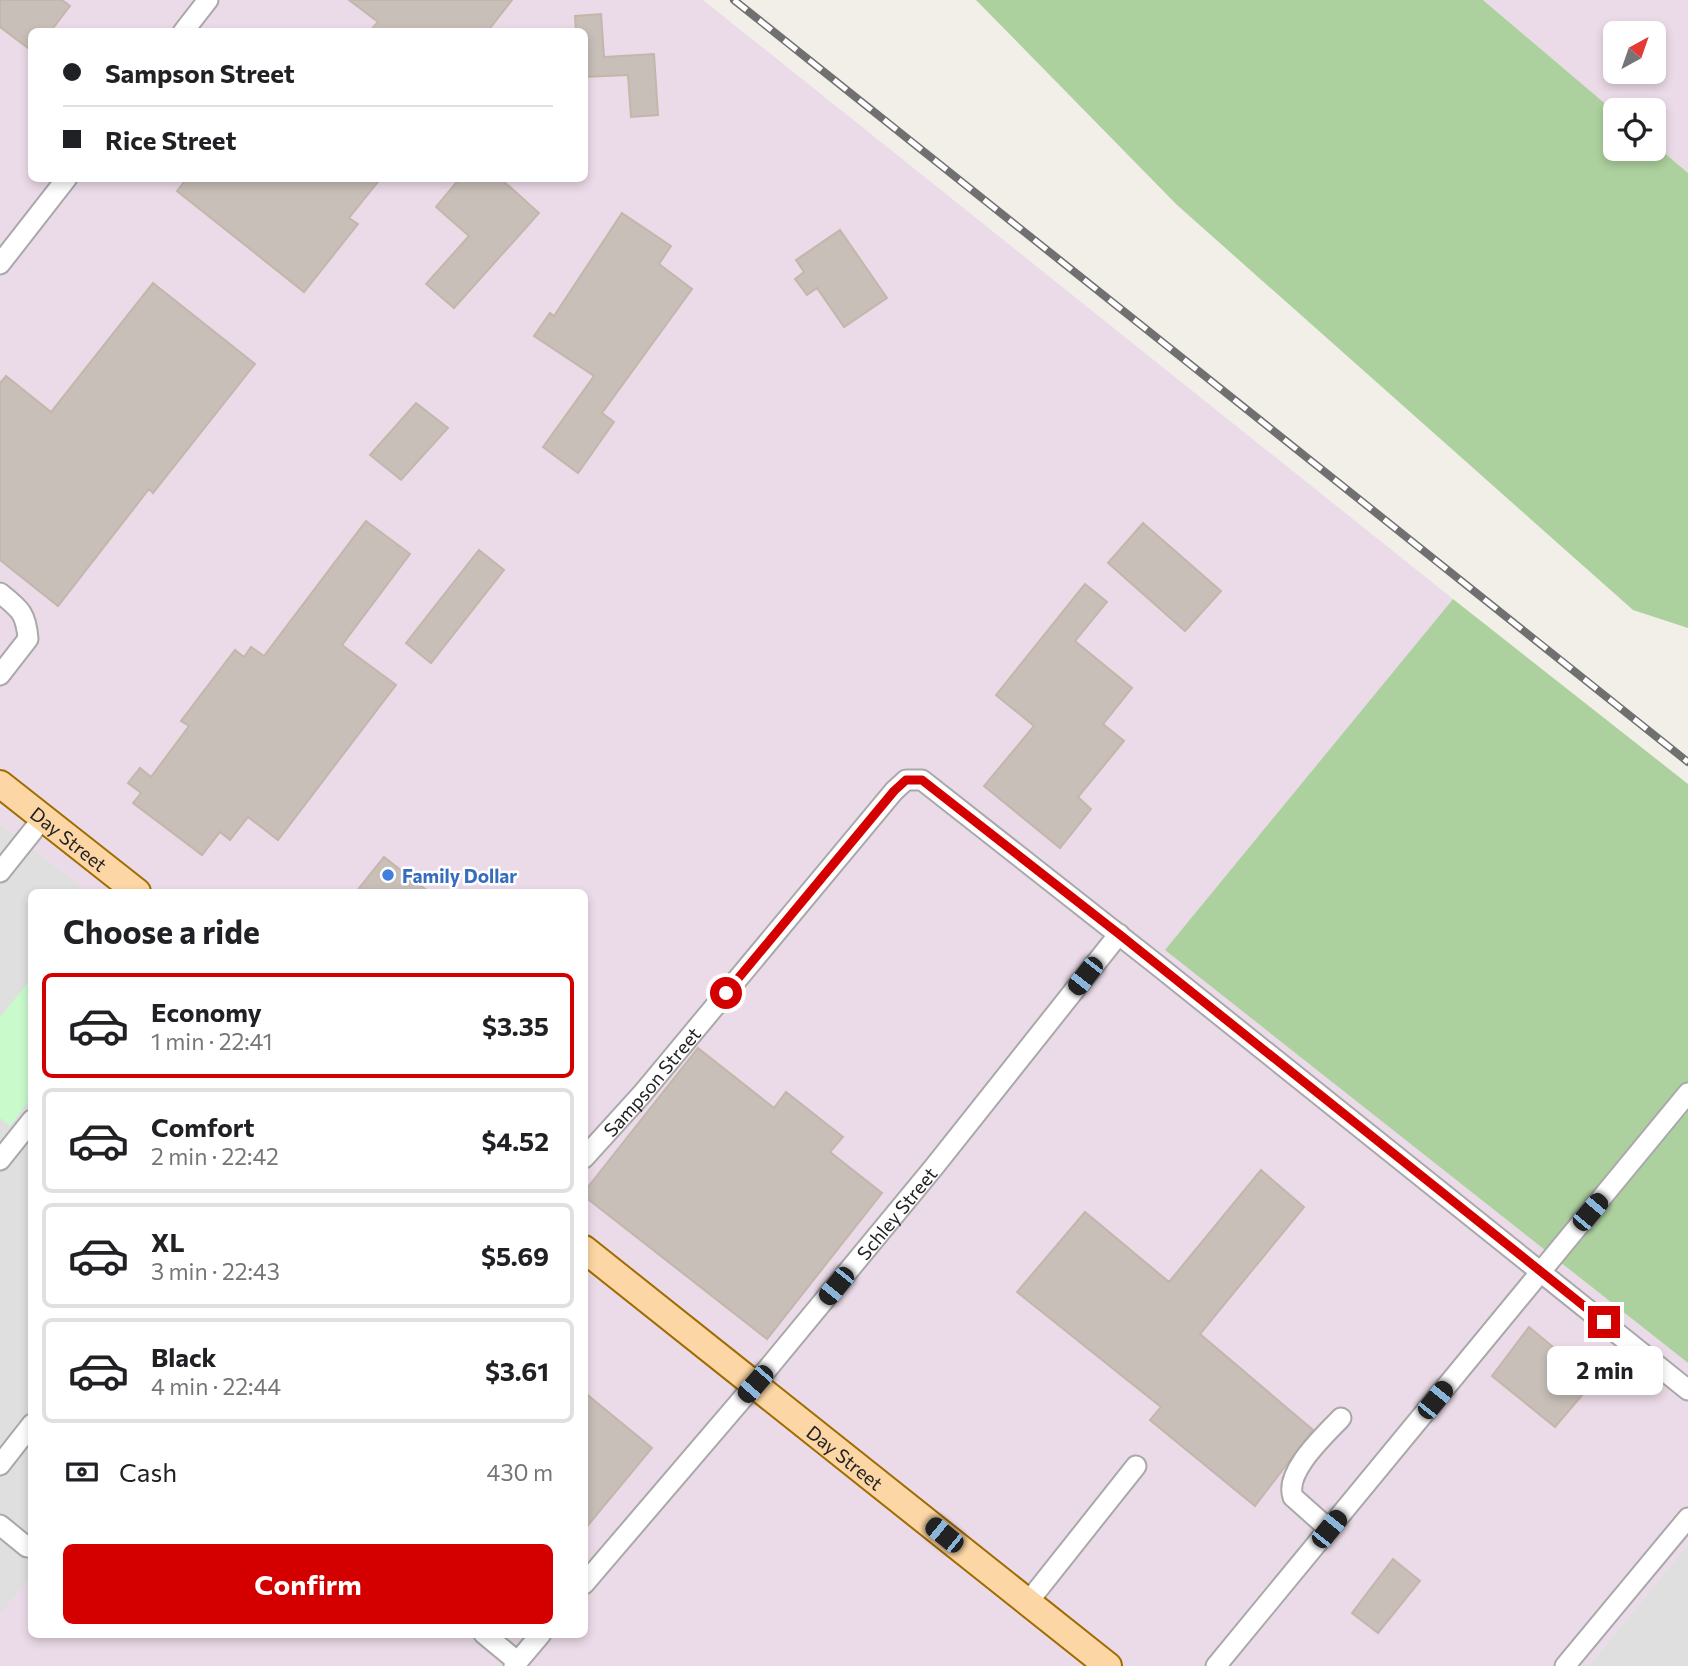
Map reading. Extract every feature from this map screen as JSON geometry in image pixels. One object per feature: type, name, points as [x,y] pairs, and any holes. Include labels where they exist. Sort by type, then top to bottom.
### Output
[{"type":"main road","name":"Day Street","points":[[0,784],[133,889]]},
{"type":"main road","name":"Day Street","points":[[588,1255],[755,1384],[1108,1666]]},
{"type":"street","points":[[186,28],[208,0]]},
{"type":"street","points":[[0,264],[64,182]]},
{"type":"street","points":[[0,593],[15,605],[26,620],[28,639],[0,675]]},
{"type":"street","points":[[0,606],[7,611],[15,627],[15,642],[0,660]]},
{"type":"street","name":"Sampson Street","points":[[588,1154],[650,1084],[906,780],[922,780],[935,788],[1119,934]]},
{"type":"street","points":[[0,872],[43,818]]},
{"type":"street","points":[[1119,934],[1688,1390]]},
{"type":"street","name":"Schley Street","points":[[588,1579],[755,1384],[934,1167],[1119,934]]},
{"type":"street","points":[[1216,1666],[1688,1093]]},
{"type":"street","points":[[0,1160],[28,1125]]},
{"type":"street","points":[[1329,1529],[1293,1497],[1291,1492],[1299,1464],[1340,1418]]},
{"type":"street","points":[[0,1465],[28,1429]]},
{"type":"street","points":[[1028,1602],[1136,1466]]},
{"type":"street","points":[[1565,1666],[1688,1518]]},
{"type":"street","points":[[0,1525],[27,1547]]},
{"type":"street","points":[[488,1638],[516,1664],[538,1638]]},
{"type":"shaded area","points":[[0,0],[703,0],[1453,599],[1166,950],[1688,1363],[1688,1544],[1588,1666],[0,1666],[0,1615],[28,1579],[28,1638],[588,1638],[588,889],[85,889],[0,823]]},
{"type":"shaded area","points":[[1483,0],[1688,0],[1688,173],[1666,154],[1666,98],[1603,98],[1603,102]]},
{"type":"shaded area","points":[[0,823],[85,889],[28,889],[28,1580],[0,1615]]},
{"type":"shaded area","points":[[1688,1544],[1688,1666],[1588,1666]]},
{"type":"green space","points":[[976,0],[1483,0],[1603,102],[1603,161],[1666,161],[1666,154],[1688,173],[1688,628],[1633,610],[1177,205]]},
{"type":"green space","points":[[1453,599],[1688,784],[1688,1363],[1165,950]]},
{"type":"green space","points":[[28,983],[28,1102],[10,1126],[0,1118],[0,1017]]},
{"type":"building","points":[[0,0],[62,0],[70,6],[53,28],[28,28],[28,48],[0,27]]},
{"type":"building","points":[[349,0],[512,0],[490,28],[373,28],[378,22]]},
{"type":"building","points":[[601,14],[604,57],[654,54],[658,115],[631,117],[628,75],[588,77],[588,28],[576,28],[575,16]]},
{"type":"building","points":[[184,182],[378,182],[349,218],[358,224],[304,292],[177,191]]},
{"type":"building","points":[[457,182],[504,182],[539,213],[454,308],[426,284],[469,236],[436,207]]},
{"type":"building","points":[[622,213],[671,246],[659,264],[692,289],[602,413],[614,422],[578,473],[543,447],[594,376],[534,336],[550,313],[554,316]]},
{"type":"building","points":[[840,230],[887,298],[844,327],[817,288],[807,295],[795,279],[804,272],[796,260]]},
{"type":"building","points":[[153,283],[255,364],[153,493],[149,489],[58,606],[0,560],[0,383],[6,376],[51,412]]},
{"type":"building","points":[[416,403],[448,428],[401,480],[370,455]]},
{"type":"building","points":[[366,521],[410,554],[342,645],[396,685],[278,840],[248,817],[230,840],[220,832],[202,855],[133,803],[141,793],[128,783],[140,768],[151,777],[189,726],[181,721],[235,650],[244,657],[251,647],[264,656]]},
{"type":"building","points":[[1143,523],[1221,591],[1185,631],[1108,563]]},
{"type":"building","points":[[479,550],[504,570],[431,663],[406,643]]},
{"type":"building","points":[[1085,584],[1107,602],[1075,641],[1132,688],[1103,724],[1124,741],[1078,797],[1091,809],[1060,848],[984,786],[1034,726],[996,695]]},
{"type":"building","name":"Family Dollar","points":[[384,857],[425,889],[358,889]]},
{"type":"building","points":[[698,1048],[774,1108],[786,1092],[843,1137],[830,1152],[882,1193],[767,1339],[588,1199],[588,1187]]},
{"type":"building","points":[[1261,1170],[1304,1207],[1200,1334],[1313,1430],[1255,1506],[1150,1420],[1161,1407],[1017,1292],[1085,1212],[1169,1282]]},
{"type":"building","points":[[1529,1327],[1594,1381],[1555,1427],[1492,1376]]},
{"type":"building","points":[[588,1395],[652,1448],[588,1525]]},
{"type":"building","points":[[1393,1559],[1420,1581],[1378,1633],[1352,1613]]},
{"type":"railway","points":[[734,0],[1688,762]]},
{"type":"place","name":"Family Dollar","points":[[388,875]]},
{"type":"route","points":[[726,993],[894,791],[906,780],[922,780],[1604,1322]]}]
